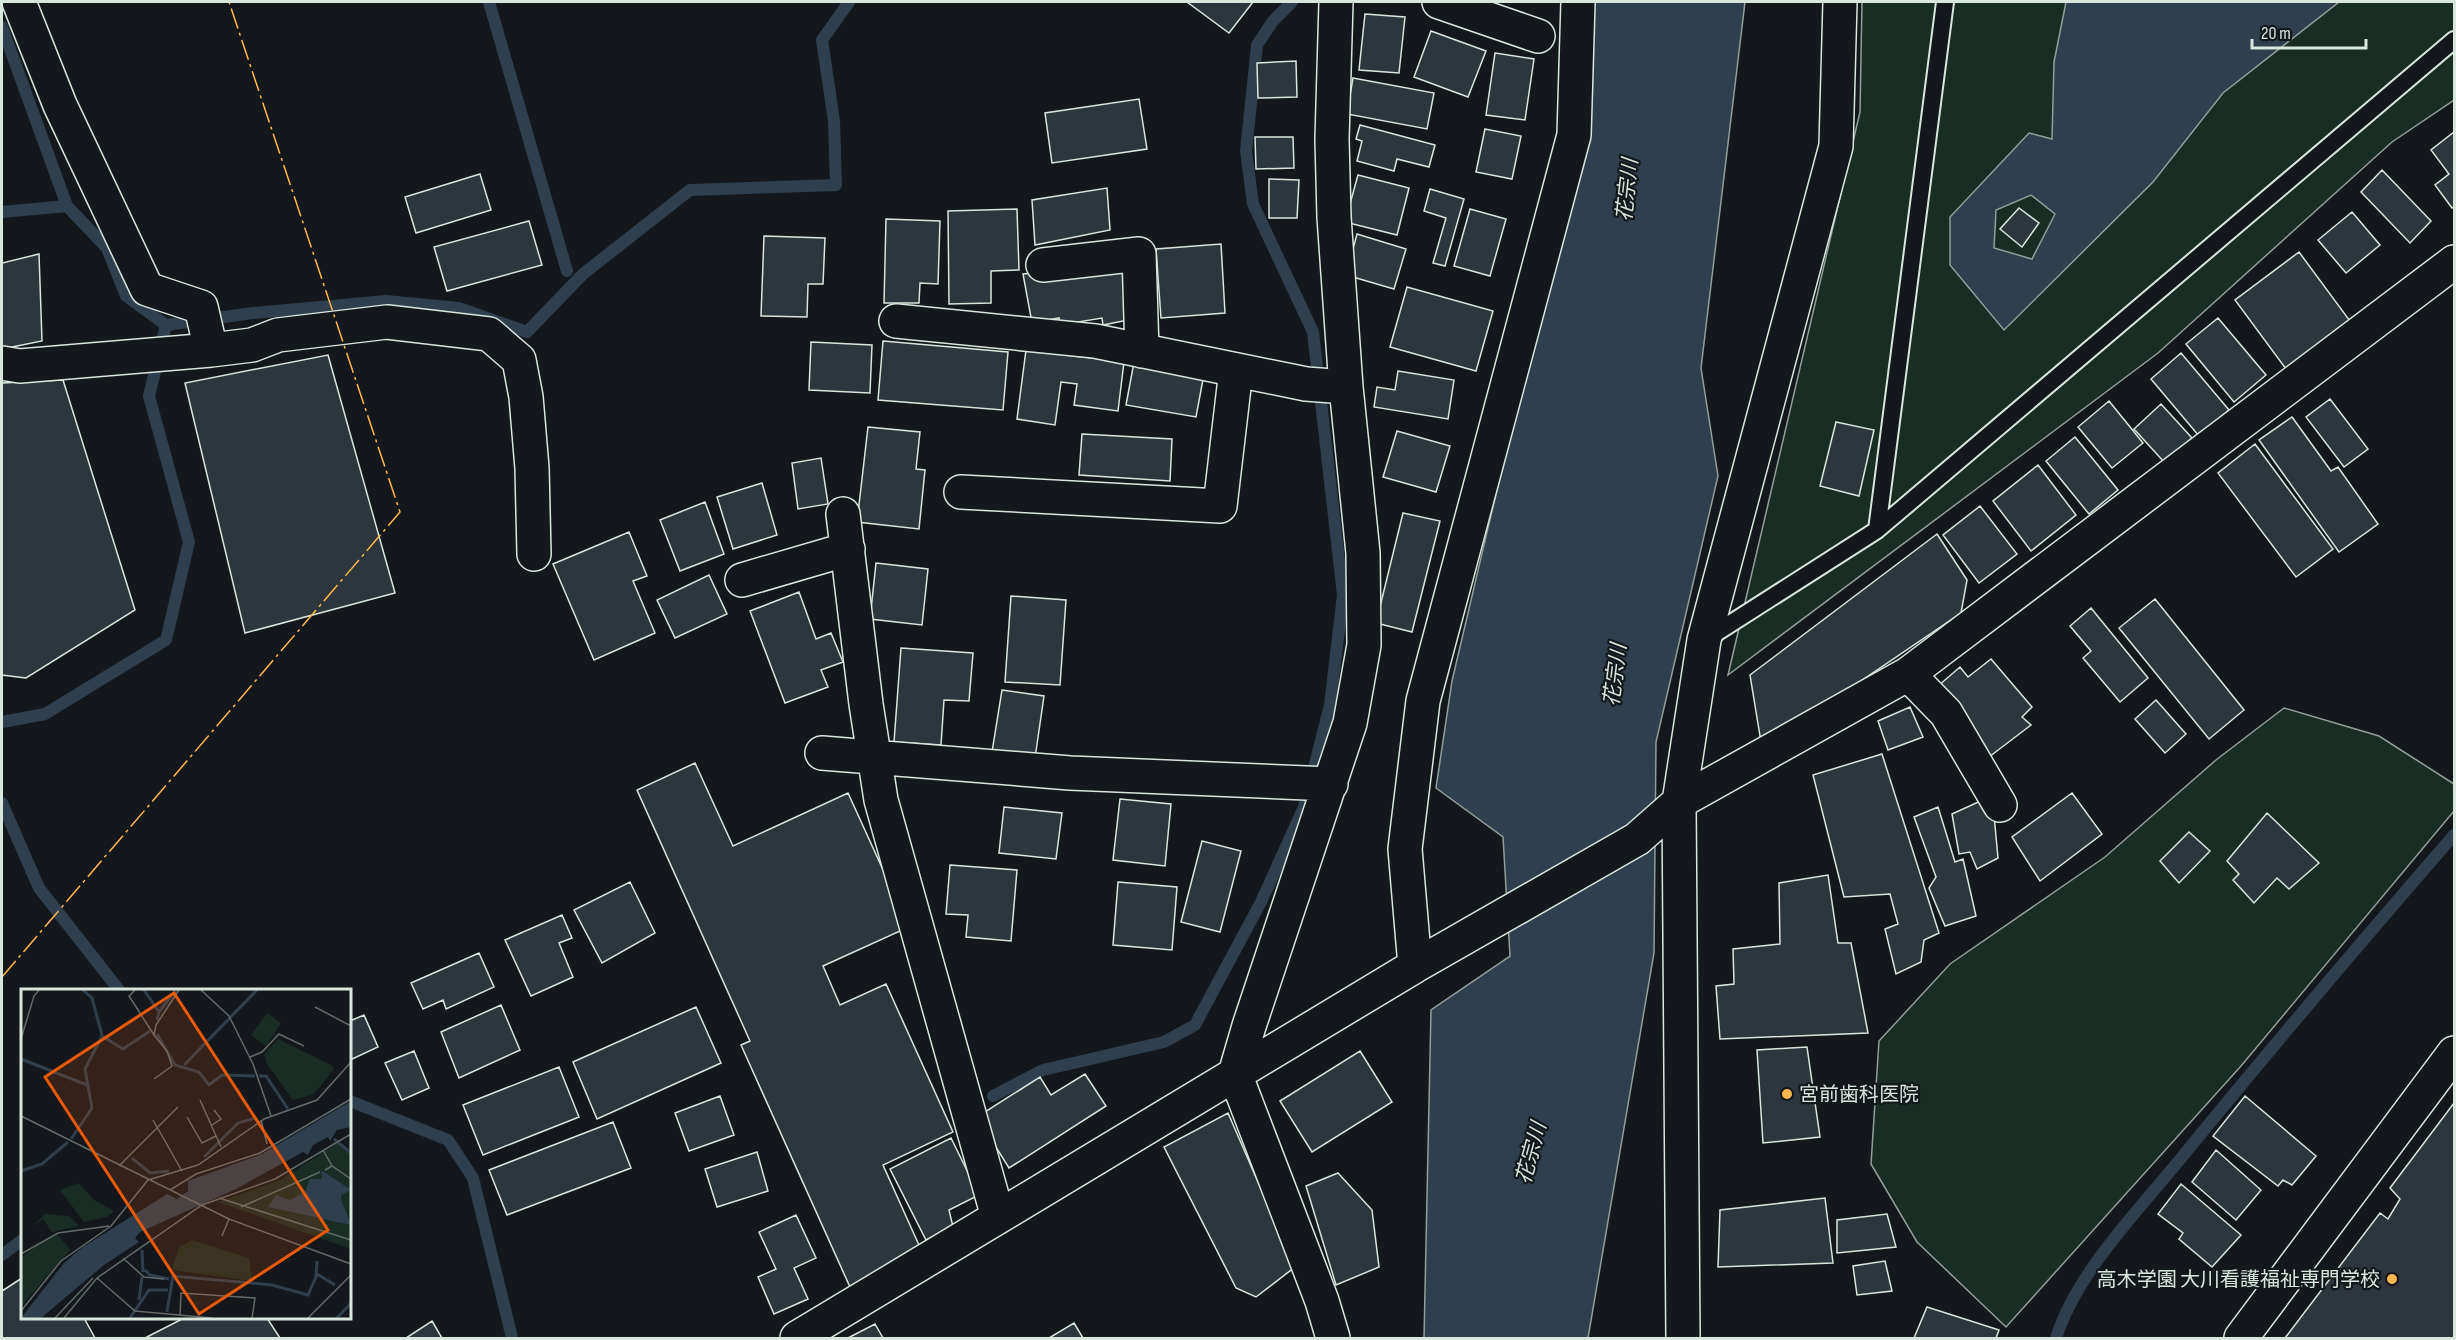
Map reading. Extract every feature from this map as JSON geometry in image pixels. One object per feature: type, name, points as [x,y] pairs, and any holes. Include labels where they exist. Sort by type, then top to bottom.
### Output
[{"type":"street","points":[[19,2],[60,105],[147,289],[201,307],[211,350]]},
{"type":"street","points":[[1333,1338],[1322,1301],[1235,1074],[1350,723],[1364,645],[1363,553],[1346,387],[1334,217],[1332,139],[1336,2]]},
{"type":"street","points":[[1439,2],[1538,36]]},
{"type":"street","points":[[1415,966],[1405,849],[1423,701],[1574,135],[1578,2]]},
{"type":"street","points":[[1683,1338],[1679,802],[1704,640],[1836,146],[1840,2]]},
{"type":"street","points":[[1043,265],[1139,254],[1142,351]]},
{"type":"street","points":[[797,1338],[1415,966],[1637,839],[1679,802],[1908,674],[2454,262]]},
{"type":"street","points":[[896,321],[1095,341],[1305,384],[1346,387]]},
{"type":"street","points":[[2,363],[20,366],[211,350],[252,345],[278,335],[387,322],[489,334],[519,360],[526,397],[532,468],[534,554]]},
{"type":"street","points":[[961,492],[1220,506],[1236,370]]},
{"type":"street","points":[[843,514],[881,800],[998,1218]]},
{"type":"street","points":[[742,580],[848,549]]},
{"type":"street","points":[[1908,674],[1946,713],[2000,805]]},
{"type":"street","points":[[822,753],[1070,773],[1330,784]]},
{"type":"street","points":[[2241,1338],[2454,1053]]},
{"type":"lane","points":[[1877,530],[1945,2]]},
{"type":"lane","points":[[1704,640],[1877,530],[2454,40]]},
{"type":"green space","points":[[1862,2],[2454,2],[2454,100],[2392,142],[2158,353],[1728,675],[1860,112]]},
{"type":"green space","points":[[2284,708],[2379,736],[2454,784],[2454,811],[2241,1066],[2006,1327],[1917,1242],[1871,1164],[1879,1041],[1950,964],[2105,857],[2216,760]]},
{"type":"water","name":"花宗川","points":[[1590,2],[1745,2],[1701,368],[1718,476],[1656,742],[1654,953],[1588,1338],[1424,1338],[1431,1010],[1510,956],[1503,837],[1436,788],[1452,681],[1583,124]]},
{"type":"water","points":[[2066,2],[2339,2],[2223,93],[2153,182],[2004,330],[1950,265],[1950,217],[2029,133],[2052,139],[2054,62]],"holes":[[[2031,195],[2055,214],[2032,259],[1994,248],[1996,210]]]},
{"type":"building","points":[[1187,2],[1253,2],[1229,33]]},
{"type":"building","points":[[1365,14],[1405,17],[1399,73],[1359,70]]},
{"type":"building","points":[[1431,31],[1486,51],[1468,97],[1414,77]]},
{"type":"building","points":[[1495,53],[1534,59],[1525,120],[1486,115]]},
{"type":"building","points":[[1296,61],[1297,97],[1258,98],[1257,63]]},
{"type":"building","points":[[1353,78],[1434,93],[1427,129],[1347,114]]},
{"type":"building","points":[[1139,99],[1147,149],[1052,163],[1045,113]]},
{"type":"building","points":[[1360,125],[1435,145],[1429,167],[1397,159],[1394,171],[1357,161],[1362,141],[1356,139]]},
{"type":"building","points":[[1485,129],[1521,136],[1512,179],[1476,172]]},
{"type":"building","points":[[2454,132],[2454,207],[2452,208],[2435,185],[2449,174],[2431,150]]},
{"type":"building","points":[[1255,137],[1293,137],[1294,168],[1256,169]]},
{"type":"building","points":[[2382,170],[2431,221],[2410,243],[2361,192]]},
{"type":"building","points":[[480,174],[491,210],[416,233],[405,197]]},
{"type":"building","points":[[1358,175],[1409,188],[1397,235],[1345,222]]},
{"type":"building","points":[[1269,179],[1299,180],[1297,218],[1269,218]]},
{"type":"building","points":[[1107,188],[1110,230],[1035,245],[1032,200]]},
{"type":"building","points":[[1430,189],[1464,199],[1445,266],[1433,263],[1446,218],[1424,211]]},
{"type":"building","points":[[2019,208],[2039,223],[2022,247],[2000,229]]},
{"type":"building","points":[[1017,209],[1019,270],[991,271],[991,303],[949,304],[948,211]]},
{"type":"building","points":[[1470,209],[1506,219],[1490,276],[1454,266]]},
{"type":"building","points":[[2352,212],[2380,245],[2346,273],[2318,240]]},
{"type":"building","points":[[886,219],[940,221],[938,284],[920,283],[919,303],[884,303]]},
{"type":"building","points":[[529,221],[542,265],[447,291],[434,247]]},
{"type":"building","points":[[1357,234],[1406,249],[1394,289],[1346,275]]},
{"type":"building","points":[[764,236],[825,238],[823,284],[808,284],[807,317],[761,316]]},
{"type":"building","points":[[1221,244],[1225,313],[1161,318],[1156,249]]},
{"type":"building","points":[[2299,252],[2350,321],[2286,369],[2235,300]]},
{"type":"building","points":[[39,254],[42,341],[2,349],[2,263]]},
{"type":"building","points":[[1126,266],[1133,319],[1103,325],[1102,318],[1060,325],[1059,318],[1032,323],[1023,274]]},
{"type":"building","points":[[1407,287],[1493,311],[1476,371],[1390,347]]},
{"type":"building","points":[[2218,318],[2266,375],[2234,402],[2186,344]]},
{"type":"building","points":[[883,341],[1008,352],[1003,410],[878,400]]},
{"type":"building","points":[[811,342],[872,345],[870,393],[809,390]]},
{"type":"building","points":[[1026,350],[1124,362],[1118,411],[1074,405],[1077,384],[1061,382],[1055,425],[1017,419]]},
{"type":"building","points":[[2181,353],[2229,410],[2199,436],[2151,379]]},
{"type":"building","points":[[328,355],[395,593],[245,633],[185,383]]},
{"type":"building","points":[[1134,362],[1204,374],[1196,417],[1126,405]]},
{"type":"building","points":[[1398,371],[1454,380],[1448,419],[1374,407],[1377,387],[1395,390]]},
{"type":"building","points":[[63,380],[135,610],[26,678],[2,675],[2,383]]},
{"type":"building","points":[[2330,399],[2368,449],[2344,467],[2306,417]]},
{"type":"building","points":[[2109,401],[2143,443],[2112,468],[2078,427]]},
{"type":"building","points":[[2161,404],[2192,438],[2165,463],[2134,429]]},
{"type":"building","points":[[2292,417],[2331,471],[2338,467],[2378,524],[2339,552],[2259,440]]},
{"type":"building","points":[[1836,422],[1874,430],[1859,496],[1820,486]]},
{"type":"building","points":[[868,427],[920,432],[916,469],[925,470],[919,529],[857,522]]},
{"type":"building","points":[[1397,431],[1450,446],[1436,492],[1383,477]]},
{"type":"building","points":[[1082,434],[1172,439],[1170,481],[1079,475]]},
{"type":"building","points":[[2075,437],[2118,490],[2089,514],[2046,461]]},
{"type":"building","points":[[2255,444],[2333,549],[2296,577],[2218,473]]},
{"type":"building","points":[[821,458],[828,504],[798,509],[792,463]]},
{"type":"building","points":[[2038,465],[2076,515],[2031,551],[1993,501]]},
{"type":"building","points":[[762,483],[777,535],[733,549],[717,497]]},
{"type":"building","points":[[705,502],[724,554],[680,571],[660,520]]},
{"type":"building","points":[[1980,506],[2017,554],[1979,583],[1943,535]]},
{"type":"building","points":[[1403,513],[1440,521],[1412,632],[1376,623]]},
{"type":"building","points":[[629,532],[647,576],[633,581],[655,633],[594,660],[553,564]]},
{"type":"building","points":[[1937,534],[1967,580],[1961,613],[1762,748],[1750,675]]},
{"type":"building","points":[[876,563],[928,569],[922,625],[870,619]]},
{"type":"building","points":[[709,575],[727,614],[675,638],[657,600]]},
{"type":"building","points":[[799,592],[816,639],[831,633],[843,662],[821,670],[828,687],[785,703],[750,611]]},
{"type":"building","points":[[1011,596],[1066,600],[1060,685],[1005,682]]},
{"type":"building","points":[[2155,599],[2244,710],[2209,739],[2119,628]]},
{"type":"building","points":[[2091,608],[2148,678],[2120,702],[2083,658],[2091,651],[2070,626]]},
{"type":"building","points":[[901,648],[973,653],[969,701],[944,700],[941,745],[894,742]]},
{"type":"building","points":[[1991,659],[2032,707],[2022,717],[2031,725],[1989,757],[1938,686],[1960,667],[1968,677]]},
{"type":"building","points":[[1002,690],[1044,696],[1035,758],[992,752]]},
{"type":"building","points":[[2156,700],[2186,734],[2165,753],[2135,719]]},
{"type":"building","points":[[1910,707],[1923,737],[1888,750],[1878,721]]},
{"type":"building","points":[[1882,754],[1939,933],[1924,940],[1921,962],[1896,974],[1885,929],[1898,924],[1890,894],[1844,897],[1813,775]]},
{"type":"building","points":[[695,763],[733,846],[848,793],[909,927],[823,966],[840,1005],[886,984],[953,1132],[883,1165],[923,1254],[850,1287],[741,1045],[750,1041],[637,790]]},
{"type":"building","points":[[2072,793],[2102,834],[2040,881],[2012,837]]},
{"type":"building","points":[[1987,798],[1994,815],[1998,858],[1977,869],[1970,852],[1959,854],[1952,814]]},
{"type":"building","points":[[1120,799],[1171,804],[1165,866],[1113,860]]},
{"type":"building","points":[[1004,807],[1062,813],[1056,859],[999,853]]},
{"type":"building","points":[[1938,807],[1955,862],[1963,859],[1976,916],[1945,926],[1929,888],[1936,877],[1914,817]]},
{"type":"building","points":[[2267,813],[2319,863],[2289,889],[2277,878],[2254,903],[2233,880],[2239,874],[2227,861]]},
{"type":"building","points":[[2189,832],[2210,851],[2179,883],[2160,861]]},
{"type":"building","points":[[1202,841],[1241,851],[1220,932],[1181,922]]},
{"type":"building","points":[[950,865],[1017,870],[1011,941],[966,937],[968,915],[946,914]]},
{"type":"building","points":[[1828,875],[1838,943],[1851,943],[1868,1033],[1720,1039],[1716,986],[1734,984],[1733,949],[1780,944],[1779,883]]},
{"type":"building","points":[[630,882],[655,933],[602,963],[574,910]]},
{"type":"building","points":[[1118,882],[1177,887],[1172,950],[1113,945]]},
{"type":"building","points":[[562,915],[572,938],[559,943],[573,977],[531,996],[505,940]]},
{"type":"building","points":[[479,953],[494,987],[446,1009],[443,1000],[423,1009],[411,983]]},
{"type":"building","points":[[501,1005],[520,1050],[459,1078],[441,1032]]},
{"type":"building","points":[[696,1007],[721,1063],[597,1119],[573,1062]]},
{"type":"building","points":[[364,1015],[378,1047],[351,1060],[351,1021]]},
{"type":"building","name":"宮前歯科医院","points":[[1807,1047],[1820,1137],[1763,1143],[1757,1050]]},
{"type":"building","points":[[414,1051],[429,1088],[402,1100],[385,1063]]},
{"type":"building","points":[[1360,1051],[1392,1102],[1312,1152],[1280,1101]]},
{"type":"building","points":[[559,1067],[579,1117],[483,1155],[463,1105]]},
{"type":"building","points":[[1085,1074],[1106,1106],[1009,1168],[977,1117],[1040,1077],[1051,1095]]},
{"type":"building","points":[[720,1096],[734,1135],[689,1151],[675,1113]]},
{"type":"building","points":[[2245,1096],[2316,1156],[2292,1185],[2283,1180],[2278,1186],[2213,1136]]},
{"type":"building","name":"高木学園 大川看護福祉専門学校","points":[[2454,1103],[2454,1338],[2285,1338],[2380,1213],[2388,1219],[2400,1199],[2390,1188]]},
{"type":"building","points":[[1228,1113],[1295,1267],[1256,1297],[1236,1288],[1164,1147]]},
{"type":"building","points":[[613,1122],[631,1168],[507,1215],[489,1170]]},
{"type":"building","points":[[951,1138],[979,1195],[949,1210],[953,1227],[926,1240],[890,1169]]},
{"type":"building","points":[[2216,1150],[2261,1190],[2236,1220],[2192,1182]]},
{"type":"building","points":[[757,1152],[768,1191],[717,1207],[705,1169]]},
{"type":"building","points":[[1338,1173],[1372,1210],[1379,1267],[1336,1285],[1306,1186]]},
{"type":"building","points":[[2181,1184],[2241,1235],[2212,1267],[2179,1239],[2183,1233],[2158,1214]]},
{"type":"building","points":[[1825,1198],[1833,1263],[1718,1267],[1720,1210]]},
{"type":"building","points":[[1887,1214],[1896,1247],[1837,1253],[1837,1220]]},
{"type":"building","points":[[796,1215],[816,1258],[794,1268],[808,1299],[774,1314],[758,1277],[776,1269],[759,1232]]},
{"type":"building","points":[[1885,1261],[1892,1291],[1857,1295],[1853,1266]]},
{"type":"building","points":[[21,1279],[21,1319],[85,1319],[95,1338],[2,1338],[2,1291]]},
{"type":"building","points":[[1927,1307],[1999,1330],[1996,1338],[1914,1338]]},
{"type":"building","points":[[182,1319],[268,1319],[280,1338],[145,1338]]},
{"type":"building","points":[[432,1321],[442,1338],[406,1338]]},
{"type":"building","points":[[1074,1323],[1083,1338],[1049,1338]]},
{"type":"building","points":[[875,1324],[883,1338],[848,1338]]},
{"type":"waterway","points":[[489,2],[567,271]]},
{"type":"waterway","points":[[2,212],[67,206],[107,248],[126,296],[166,325],[253,313],[386,301],[459,308],[527,332],[583,274],[690,190],[836,185],[834,121],[822,40],[849,2]]},
{"type":"waterway","points":[[993,1096],[1043,1070],[1164,1042],[1195,1025],[1261,902],[1304,807],[1330,705],[1343,595],[1313,332],[1253,204],[1246,151],[1257,45],[1273,21],[1292,2]]},
{"type":"waterway","points":[[2,27],[67,206]]},
{"type":"waterway","points":[[2,722],[45,714],[166,640],[189,542],[149,396],[166,325]]},
{"type":"waterway","points":[[2,803],[39,888],[118,989]]},
{"type":"waterway","points":[[2056,1338],[2078,1289],[2110,1243],[2283,1035],[2454,835]]},
{"type":"waterway","points":[[351,1101],[448,1140],[473,1178],[512,1338]]},
{"type":"waterway","points":[[2,1255],[21,1241]]},
{"type":"power","points":[[2,977],[400,512],[229,2]]},
{"type":"place","name":"宮前歯科医院","points":[[1787,1094]]},
{"type":"place","name":"高木学園 大川看護福祉専門学校","points":[[2392,1279]]}]
